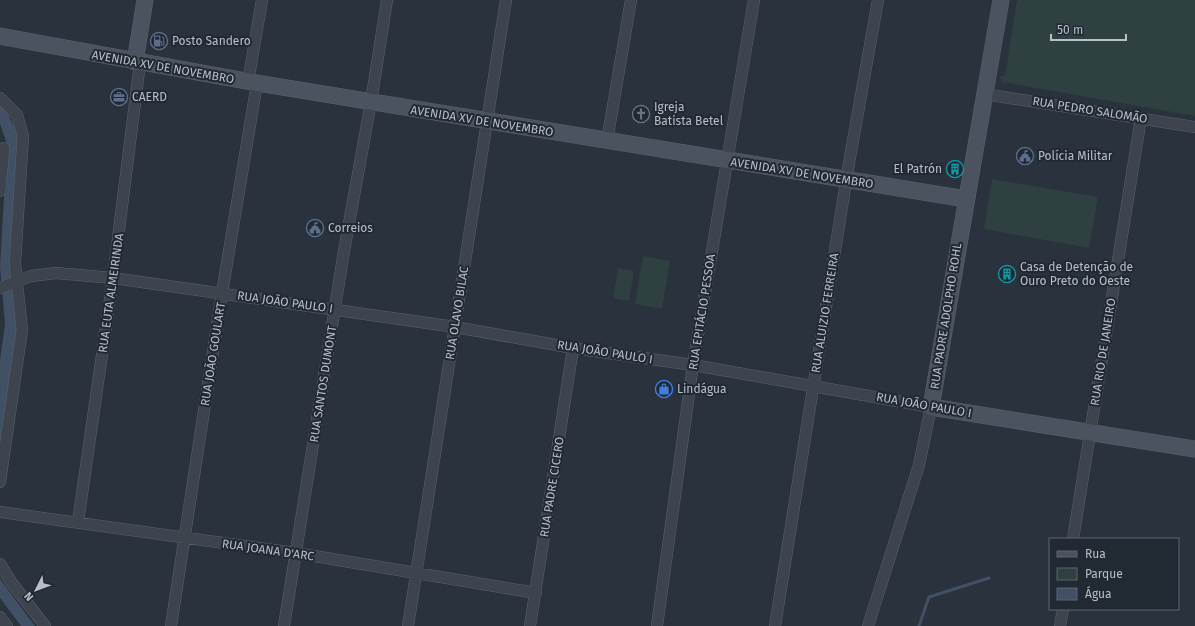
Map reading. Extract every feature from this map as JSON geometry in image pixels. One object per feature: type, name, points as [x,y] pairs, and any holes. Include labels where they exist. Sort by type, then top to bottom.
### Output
[{"type":"street","points":[[137,63],[146,0]]},
{"type":"street","name":"RUA JOÃO GOULART","points":[[171,626],[253,82],[262,0]]},
{"type":"street","name":"RUA SANTOS DUMONT","points":[[284,626],[335,309],[371,102],[386,0]]},
{"type":"street","name":"RUA OLAVO BILAC","points":[[408,626],[506,0]]},
{"type":"street","points":[[608,141],[631,0]]},
{"type":"street","name":"RUA EPITÁCIO PESSOA","points":[[657,626],[693,365],[754,0]]},
{"type":"street","name":"RUA ALUIZIO FERREIRA","points":[[775,626],[846,179],[878,0]]},
{"type":"street","name":"RUA PADRE ADOLPHO ROHL","points":[[868,626],[919,465],[931,407],[1001,0]]},
{"type":"street","name":"AVENIDA XV DE NOVEMBRO","points":[[0,36],[137,63],[966,199]]},
{"type":"street","name":"RUA EUTA ALMEIRINDA","points":[[78,522],[113,278],[137,63]]},
{"type":"street","name":"RUA PEDRO SALOMÃO","points":[[984,94],[1195,127]]},
{"type":"street","points":[[0,98],[17,115],[23,136],[15,263],[9,284],[22,330],[0,482]]},
{"type":"street","name":"RUA RIO DE JANEIRO","points":[[1073,538],[1141,118]]},
{"type":"street","points":[[0,191],[4,148]]},
{"type":"street","name":"RUA JOÃO PAULO I","points":[[9,284],[30,276],[56,273],[113,278],[222,293],[455,327],[573,348],[693,365],[931,407],[1195,449]]},
{"type":"street","name":"RUA PADRE CICERO","points":[[530,626],[573,348]]},
{"type":"street","name":"RUA JOANA D'ARC","points":[[0,512],[296,553],[536,593]]},
{"type":"street","points":[[0,564],[11,582],[45,626]]},
{"type":"street","points":[[1060,626],[1063,610]]},
{"type":"street","points":[[0,617],[7,626]]},
{"type":"green space","points":[[1017,0],[1195,0],[1195,116],[1002,82],[1000,76],[1005,76]]},
{"type":"green space","points":[[992,179],[1098,197],[1089,248],[984,229]]},
{"type":"green space","points":[[643,256],[670,261],[662,309],[635,304]]},
{"type":"green space","points":[[618,268],[634,271],[629,301],[613,298]]},
{"type":"water","points":[[0,103],[8,114],[19,137],[18,326],[0,448],[0,360],[5,324],[0,267],[7,144],[0,124]]},
{"type":"water","points":[[0,578],[35,626],[21,626],[0,598]]},
{"type":"waterway","points":[[919,626],[929,597],[989,578]]},
{"type":"place","name":"Posto Sandero","points":[[159,41]]},
{"type":"place","name":"CAERD","points":[[119,97]]},
{"type":"place","name":"Igreja Batista Betel","points":[[641,114]]},
{"type":"place","name":"Polícia Militar","points":[[1025,156]]},
{"type":"place","name":"El Patrón","points":[[955,169]]},
{"type":"place","name":"Correios","points":[[315,228]]},
{"type":"place","name":"Casa de Detenção de Ouro Preto do Oeste","points":[[1007,274]]},
{"type":"place","name":"Lindágua","points":[[664,389]]}]
